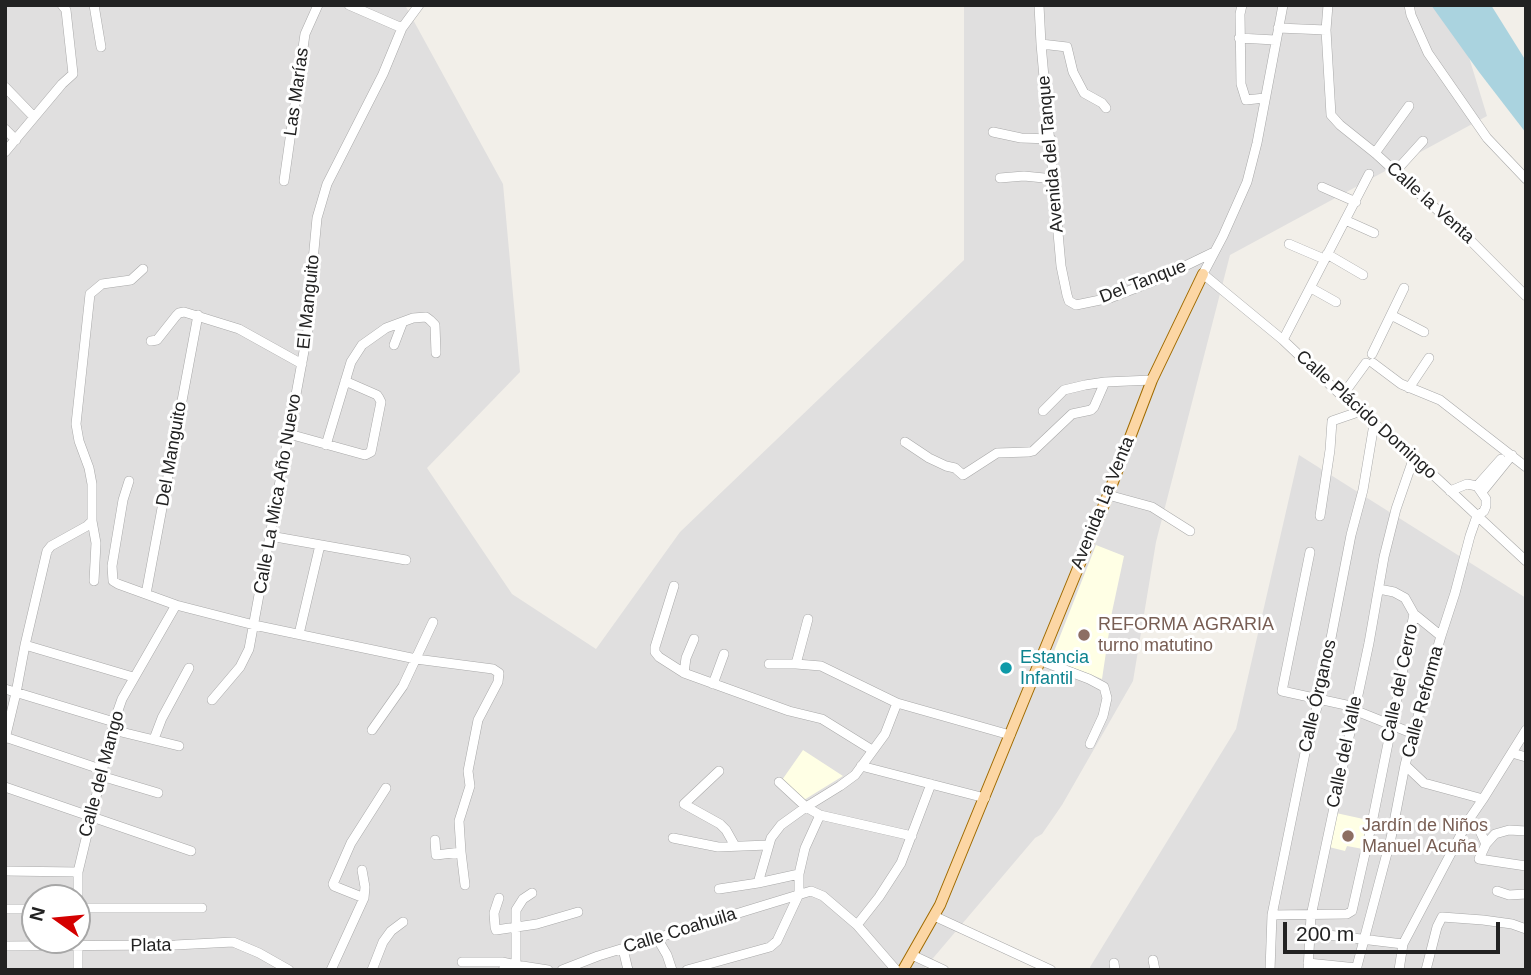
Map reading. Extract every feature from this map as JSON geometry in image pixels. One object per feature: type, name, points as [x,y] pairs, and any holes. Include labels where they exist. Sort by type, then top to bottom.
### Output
[{"type":"main road","name":"Avenida La Venta","points":[[902,970],[934,916],[985,798],[1152,380],[1203,274]]},
{"type":"street","points":[[5,152],[73,74],[66,10],[62,5]]},
{"type":"street","points":[[94,5],[102,47]]},
{"type":"street","name":"Las Marías","points":[[284,181],[305,34],[318,5]]},
{"type":"street","points":[[349,5],[402,27]]},
{"type":"street","name":"El Manguito","points":[[302,364],[309,324],[317,218],[327,184],[383,74],[402,27],[419,5]]},
{"type":"street","name":"Avenida del Tanque","points":[[1039,5],[1061,266],[1069,301]]},
{"type":"street","points":[[1242,5],[1241,84],[1246,100],[1265,98]]},
{"type":"street","name":"Avenida La Venta","points":[[1203,274],[1247,182],[1283,5]]},
{"type":"street","points":[[1278,28],[1325,30],[1328,5]]},
{"type":"street","points":[[1409,5],[1428,53],[1486,138],[1526,179]]},
{"type":"street","name":"Calle la Venta","points":[[1325,30],[1331,116],[1468,238],[1526,296]]},
{"type":"street","points":[[1240,38],[1275,40]]},
{"type":"street","points":[[1041,44],[1067,47],[1073,72],[1084,93],[1106,108]]},
{"type":"street","points":[[5,87],[34,117]]},
{"type":"street","points":[[1375,153],[1409,106]]},
{"type":"street","points":[[5,129],[16,140]]},
{"type":"street","points":[[993,132],[1021,138],[1051,139]]},
{"type":"street","points":[[1395,172],[1423,141]]},
{"type":"street","points":[[1283,340],[1369,174]]},
{"type":"street","points":[[1000,178],[1024,176],[1054,179]]},
{"type":"street","points":[[1322,187],[1356,202]]},
{"type":"street","points":[[1345,220],[1374,233]]},
{"type":"street","points":[[1289,244],[1326,257],[1363,275]]},
{"type":"street","name":"Del Tanque","points":[[1069,301],[1076,304],[1110,298],[1154,281],[1215,251]]},
{"type":"street","points":[[94,581],[96,543],[92,521],[92,484],[76,424],[90,294],[102,284],[131,280],[142,269]]},
{"type":"street","name":"Calle Plácido Domingo","points":[[1203,274],[1283,340],[1526,561]]},
{"type":"street","points":[[1311,288],[1336,302]]},
{"type":"street","points":[[1342,396],[1371,360],[1404,288]]},
{"type":"street","points":[[151,341],[157,340],[179,313],[184,312],[239,329],[302,364]]},
{"type":"street","name":"Del Manguito","points":[[146,594],[198,315]]},
{"type":"street","points":[[1391,315],[1424,332]]},
{"type":"street","points":[[326,445],[351,362],[362,345],[386,328],[413,318],[426,317],[435,325],[436,353]]},
{"type":"street","points":[[386,328],[394,345],[402,324]]},
{"type":"street","points":[[1409,388],[1429,358]]},
{"type":"street","points":[[1371,360],[1401,384],[1440,400],[1526,467]]},
{"type":"street","name":"Calle La Mica Año Nuevo","points":[[212,700],[245,659],[254,625],[302,364]]},
{"type":"street","points":[[1043,411],[1064,390],[1105,382],[1152,380]]},
{"type":"street","points":[[289,435],[365,455],[371,452],[379,398],[345,381]]},
{"type":"street","points":[[905,442],[929,458],[955,468],[963,475],[997,453],[1033,451],[1072,414],[1091,410],[1105,382]]},
{"type":"street","points":[[1320,516],[1332,421],[1360,411]]},
{"type":"street","name":"Calle Órganos","points":[[1270,970],[1272,915],[1307,743],[1319,700],[1351,535],[1363,490],[1374,424]]},
{"type":"street","points":[[1450,491],[1467,484],[1479,489],[1510,454]]},
{"type":"street","name":"Calle del Valle","points":[[1308,966],[1311,916],[1384,556],[1396,509],[1414,457]]},
{"type":"street","points":[[129,481],[121,510],[112,566],[113,581],[176,605],[254,625],[416,659],[493,669],[499,673],[498,682],[478,720],[468,771],[470,786],[459,821],[465,885]]},
{"type":"street","name":"Calle Reforma","points":[[1356,969],[1391,838],[1413,734],[1470,536],[1477,516],[1486,506],[1486,499],[1479,489]]},
{"type":"street","points":[[1108,495],[1152,507],[1190,531]]},
{"type":"street","points":[[92,521],[47,551],[5,738],[158,793]]},
{"type":"street","points":[[271,536],[406,560]]},
{"type":"street","points":[[299,634],[320,545]]},
{"type":"street","points":[[1310,552],[1282,691],[1354,708],[1413,734]]},
{"type":"street","points":[[674,586],[655,652],[659,657],[684,673],[789,711],[822,719],[872,750]]},
{"type":"street","points":[[1379,589],[1400,595],[1414,614]]},
{"type":"street","name":"Calle del Mango","points":[[78,884],[90,816],[122,699],[176,605]]},
{"type":"street","name":"Calle del Cerro","points":[[1311,916],[1347,914],[1352,911],[1414,614],[1441,636]]},
{"type":"street","points":[[796,663],[808,619]]},
{"type":"street","points":[[372,730],[403,686],[433,622]]},
{"type":"street","points":[[684,673],[686,658],[694,639]]},
{"type":"street","points":[[24,645],[134,677]]},
{"type":"street","points":[[713,684],[724,654]]},
{"type":"street","points":[[1039,660],[1104,687],[1107,698],[1103,716],[1090,744]]},
{"type":"street","points":[[769,664],[821,666],[897,703],[1010,735]]},
{"type":"street","points":[[154,739],[162,718],[189,668]]},
{"type":"street","points":[[5,690],[179,746]]},
{"type":"street","points":[[758,883],[768,845],[781,825],[855,775],[885,734],[897,703]]},
{"type":"street","points":[[1399,970],[1403,944],[1468,821],[1526,730]]},
{"type":"street","points":[[1512,753],[1526,757]]},
{"type":"street","points":[[1405,765],[1424,783],[1483,799]]},
{"type":"street","points":[[861,766],[985,798]]},
{"type":"street","points":[[719,771],[684,804],[720,824],[735,846]]},
{"type":"street","points":[[779,782],[806,807],[820,815],[912,836]]},
{"type":"street","points":[[857,925],[901,863],[931,784]]},
{"type":"street","points":[[5,787],[191,851]]},
{"type":"street","points":[[364,898],[333,884],[351,843],[386,788]]},
{"type":"street","points":[[687,970],[771,947],[777,941],[799,894],[799,874],[805,848],[820,815]]},
{"type":"street","points":[[1468,821],[1479,829],[1486,844]]},
{"type":"street","points":[[1526,831],[1509,830],[1495,834],[1486,844],[1479,859],[1526,866]]},
{"type":"street","points":[[673,838],[718,847],[768,845]]},
{"type":"street","points":[[435,840],[436,855],[461,852]]},
{"type":"street","points":[[331,970],[364,898],[362,870]]},
{"type":"street","points":[[5,871],[78,872]]},
{"type":"street","points":[[719,889],[799,874]]},
{"type":"street","points":[[799,894],[811,891],[822,896],[857,925],[896,970]]},
{"type":"street","points":[[1497,891],[1509,895],[1526,894]]},
{"type":"street","points":[[516,965],[516,910],[523,899],[532,893]]},
{"type":"street","name":"Calle Coahuila","points":[[562,970],[585,966],[622,948],[799,894]]},
{"type":"street","points":[[499,898],[494,913],[495,927],[499,930],[537,924],[578,912]]},
{"type":"street","points":[[91,908],[201,908]]},
{"type":"street","points":[[1272,915],[1311,916]]},
{"type":"street","points":[[934,916],[1051,970]]},
{"type":"street","points":[[1426,970],[1441,917],[1512,924],[1526,929]]},
{"type":"street","points":[[372,970],[383,942],[391,931],[404,922]]},
{"type":"street","points":[[1311,933],[1403,944]]},
{"type":"street","points":[[657,938],[672,970]]},
{"type":"street","name":"Plata","points":[[91,947],[233,942],[289,970]]},
{"type":"street","points":[[622,948],[628,970]]},
{"type":"street","points":[[912,955],[944,970]]},
{"type":"street","points":[[462,962],[502,962],[548,970]]},
{"type":"street","points":[[503,970],[516,965]]},
{"type":"street","points":[[1308,966],[1356,969]]},
{"type":"shaded area","points":[[5,5],[405,5],[503,184],[520,372],[427,468],[512,594],[596,649],[680,532],[964,260],[964,5],[1453,5],[1487,116],[1230,255],[1156,542],[1133,681],[1062,805],[1042,834],[1035,838],[923,970],[5,970]]},
{"type":"shaded area","points":[[1299,455],[1526,598],[1526,970],[1091,970],[1090,967],[1236,729]]},
{"type":"shaded area","name":"REFORMA AGRARIA turno matutino","points":[[1096,545],[1124,556],[1102,679],[1051,659]]},
{"type":"shaded area","points":[[803,750],[843,776],[804,800],[782,780]]},
{"type":"shaded area","name":"Jardín de Niños Manuel Acuña","points":[[1336,813],[1368,820],[1363,849],[1347,846],[1345,851],[1329,847]]},
{"type":"water","points":[[1431,5],[1491,5],[1526,61],[1526,133],[1479,72]]},
{"type":"place","name":"REFORMA AGRARIA turno matutino","points":[[1084,635]]},
{"type":"place","name":"Estancia Infantil","points":[[1006,668]]},
{"type":"place","name":"Jardín de Niños Manuel Acuña","points":[[1348,836]]}]
